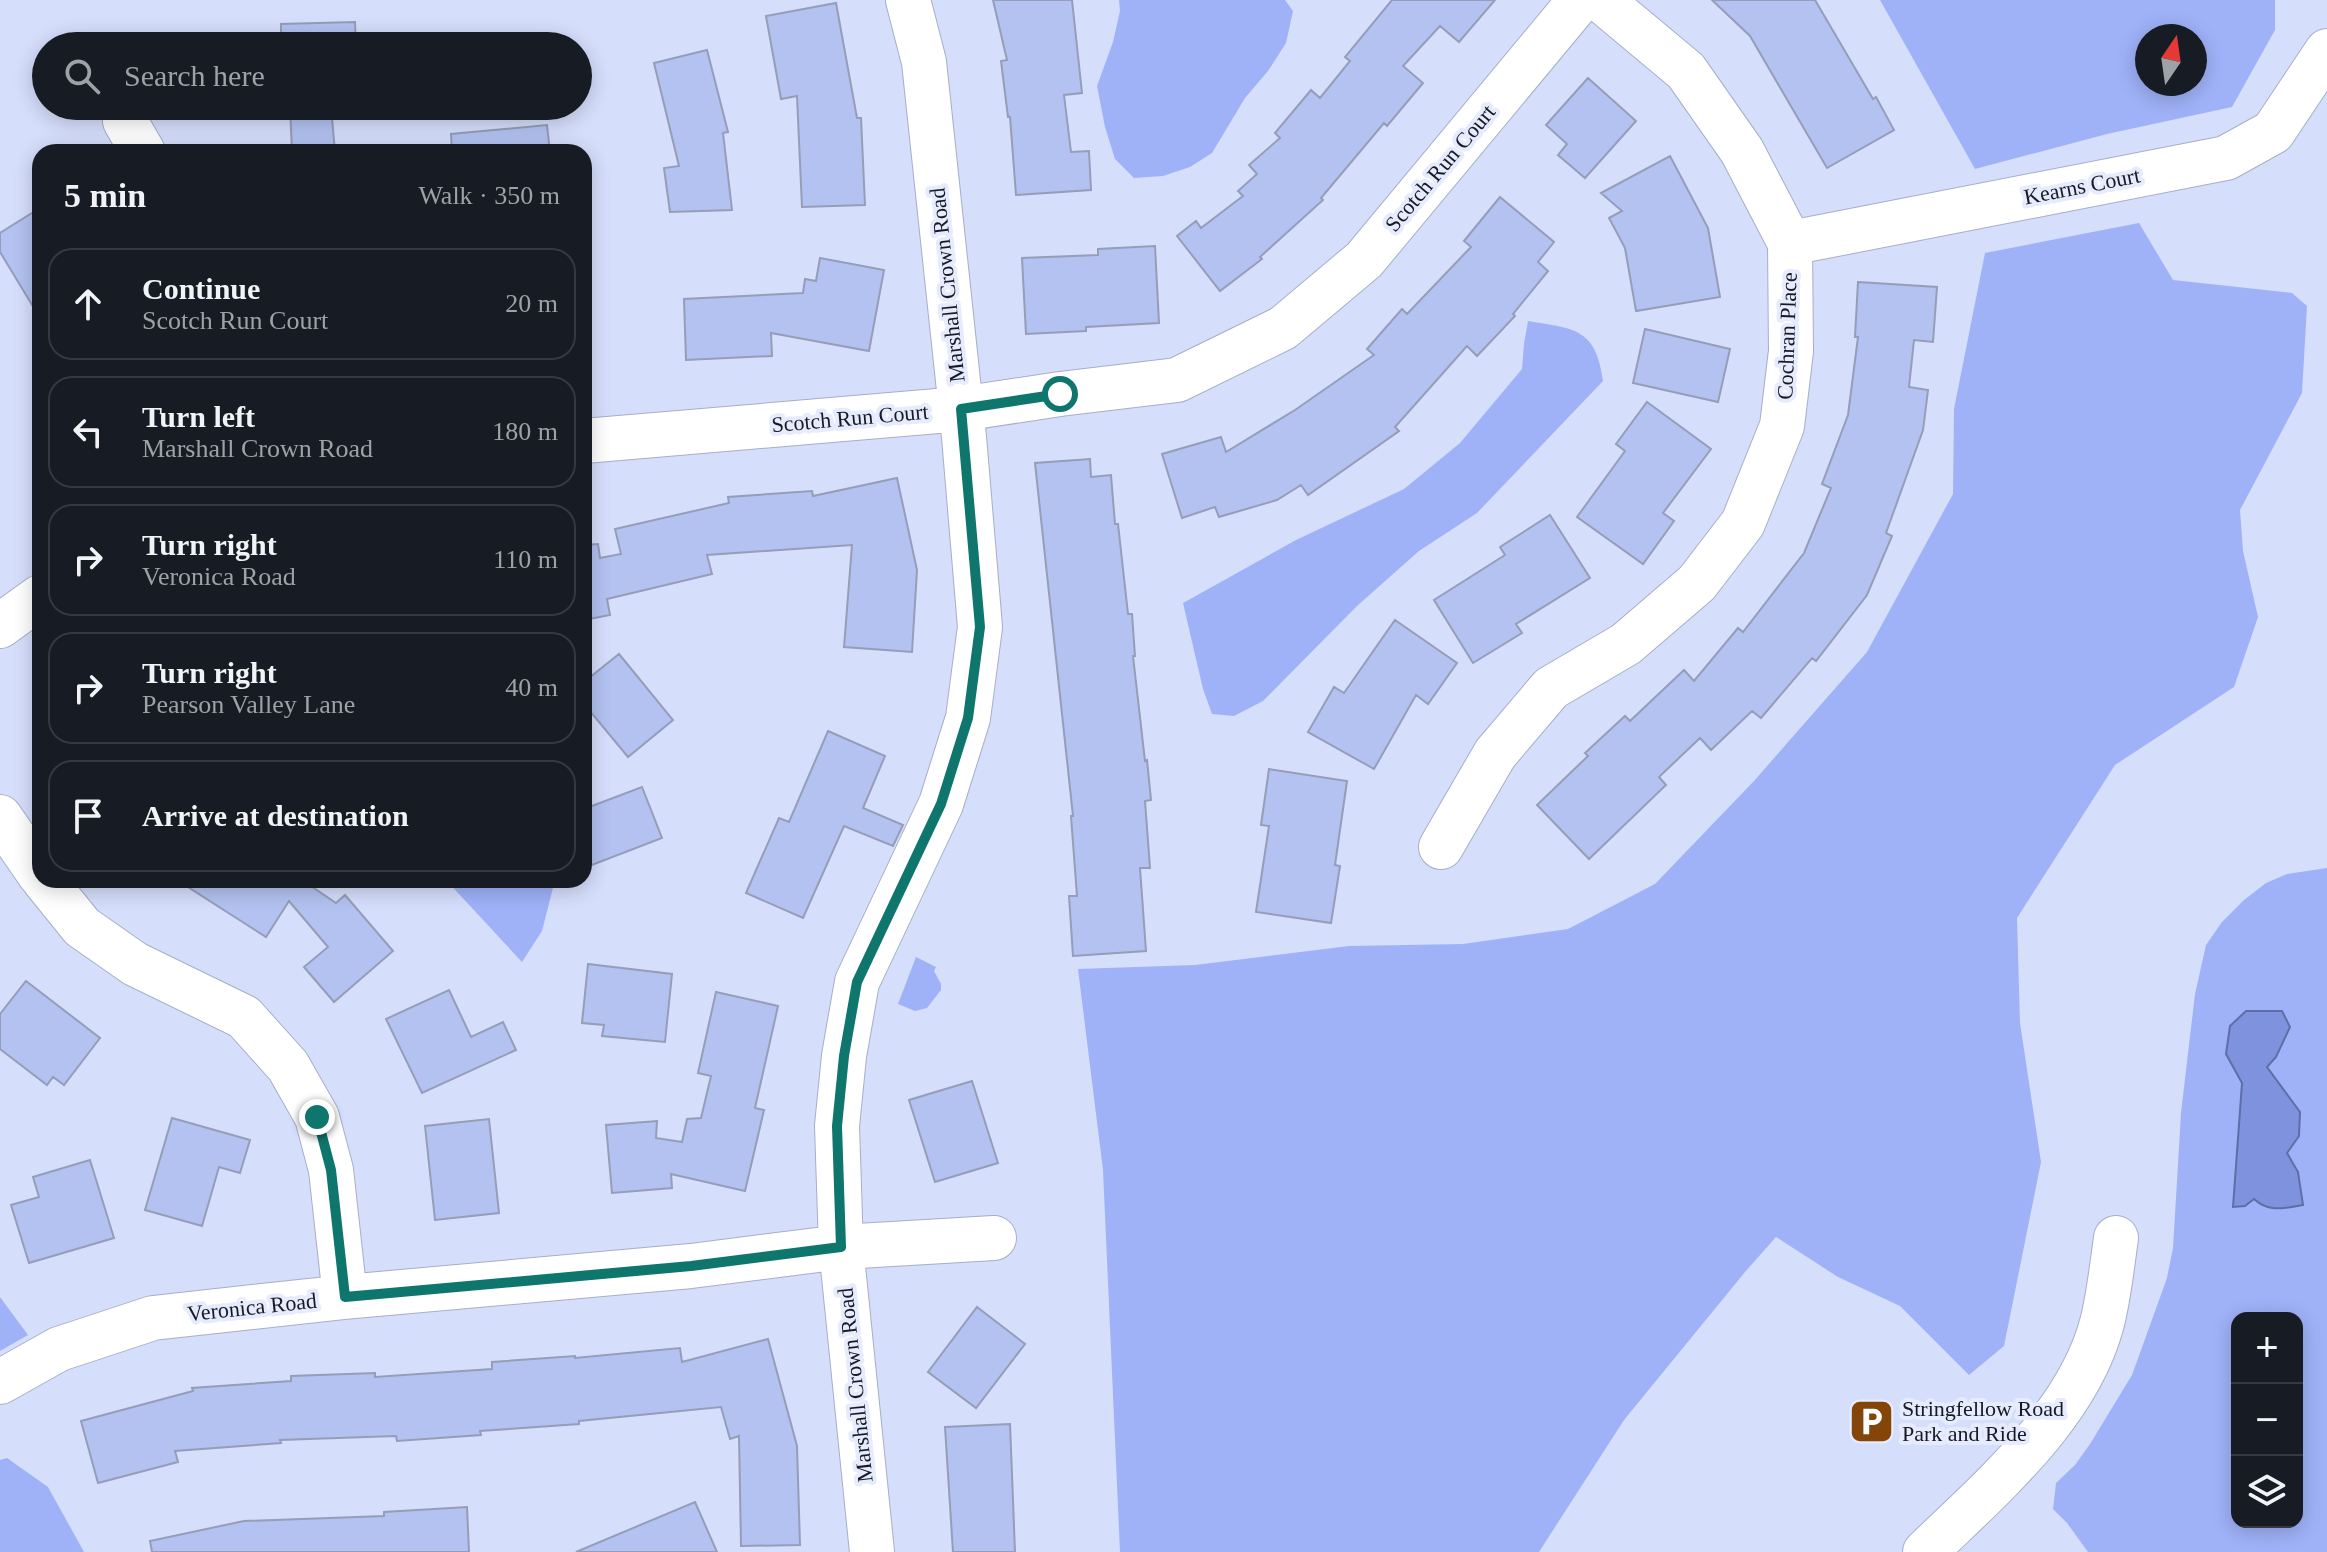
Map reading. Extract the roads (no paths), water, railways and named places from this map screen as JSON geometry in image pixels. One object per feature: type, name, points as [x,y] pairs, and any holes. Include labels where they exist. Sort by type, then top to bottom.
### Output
[{"type":"street","name":"Marshall Crown Road","points":[[872,1552],[841,1247],[837,1126],[844,1056],[857,982],[941,804],[968,718],[980,627],[961,409],[924,62],[908,0]]},
{"type":"street","name":"Scotch Run Court","points":[[592,440],[961,409],[1177,380],[1283,328],[1364,260],[1580,0]]},
{"type":"street","name":"Cochran Place","points":[[1441,847],[1495,754],[1551,688],[1626,644],[1697,583],[1743,523],[1782,426],[1791,351],[1790,243],[1742,151],[1686,71],[1601,0]]},
{"type":"street","name":"Kearns Court","points":[[1790,243],[2226,158],[2273,132],[2327,51]]},
{"type":"street","points":[[0,626],[32,603]]},
{"type":"street","points":[[0,817],[32,863]]},
{"type":"street","points":[[49,888],[82,927],[135,964],[244,1017],[288,1066],[317,1117],[331,1170],[345,1297]]},
{"type":"street","name":"Veronica Road","points":[[0,1382],[59,1349],[153,1318],[345,1297],[691,1266],[841,1247],[994,1238]]},
{"type":"street","points":[[1925,1552],[1997,1483],[2051,1423],[2083,1371],[2102,1324],[2116,1238]]},
{"type":"place","name":"Stringfellow Road Park and Ride","points":[[1871,1421]]}]
